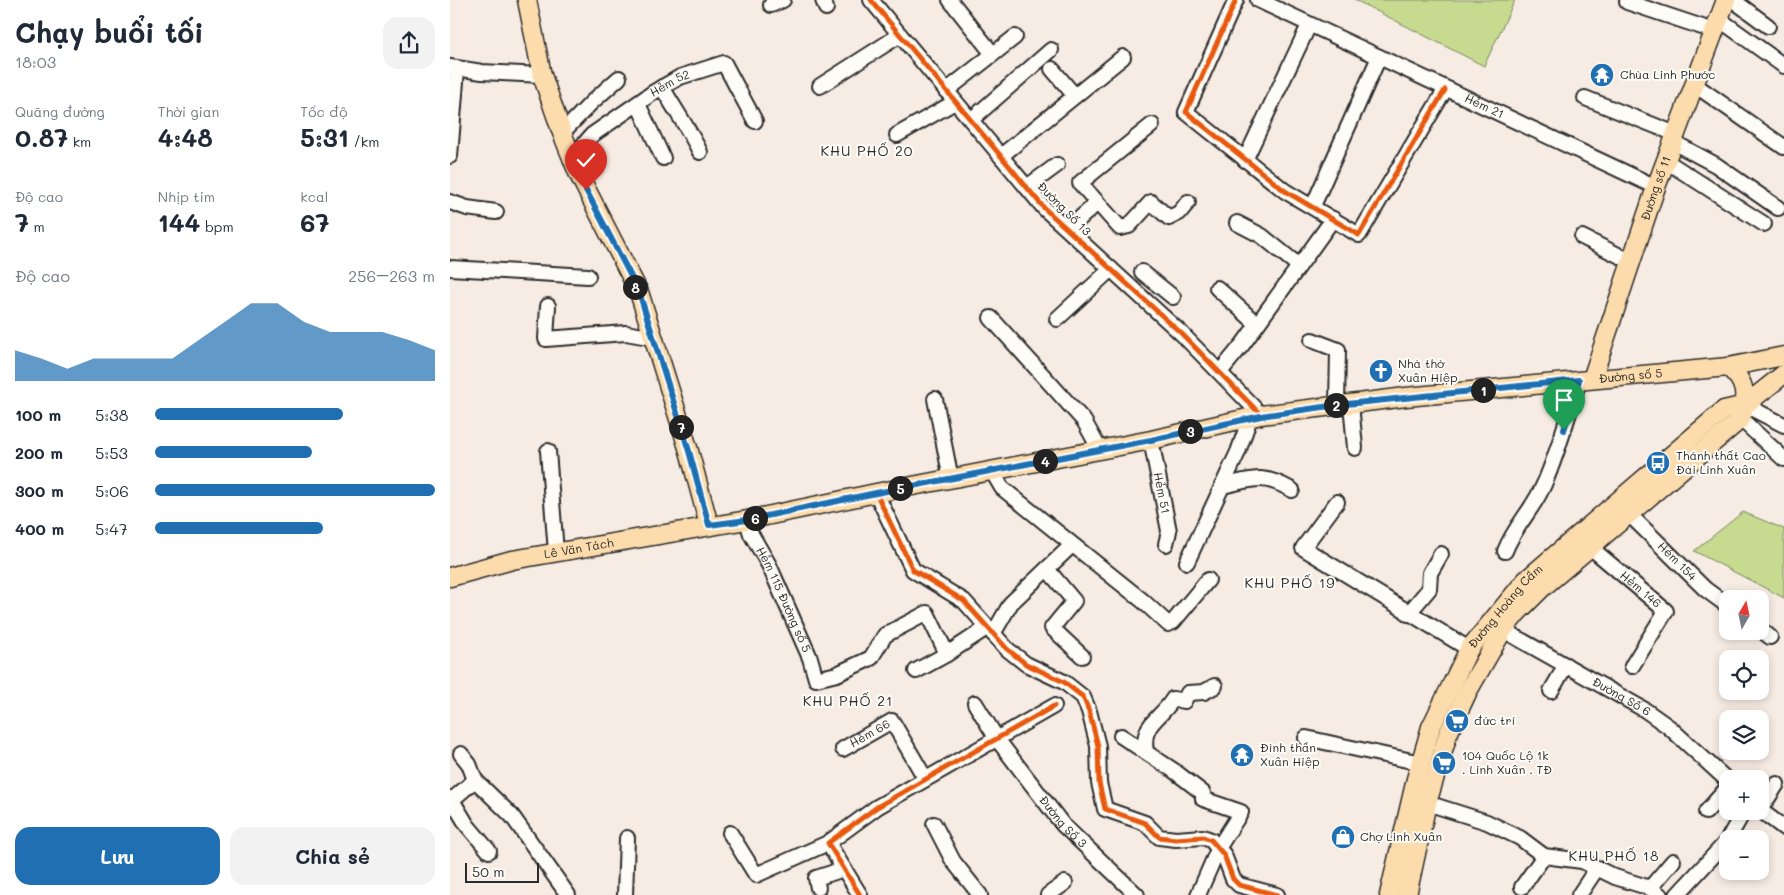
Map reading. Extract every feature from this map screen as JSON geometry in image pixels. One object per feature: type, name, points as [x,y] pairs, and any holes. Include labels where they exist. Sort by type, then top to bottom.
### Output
[{"type":"main road","points":[[527,0],[542,75],[562,133],[579,175],[639,292],[709,525]]},
{"type":"main road","name":"Đường số 11","points":[[1585,380],[1726,0]]},
{"type":"main road","name":"Đường số 5","points":[[709,525],[747,520],[1151,440],[1256,417],[1344,404],[1728,367],[1784,356]]},
{"type":"main road","points":[[1728,367],[1743,383],[1743,412]]},
{"type":"main road","name":"Đường Hoàng Cầm","points":[[1407,895],[1427,804],[1448,734],[1468,691],[1503,630],[1536,594],[1630,515],[1784,374]]},
{"type":"main road","name":"Đường Hoàng Cầm","points":[[1389,895],[1431,727],[1469,649],[1526,580],[1557,551],[1724,410],[1743,412]]},
{"type":"main road","name":"Lê Văn Tách","points":[[450,578],[512,560],[709,525]]},
{"type":"street","name":"Đường Số 13","points":[[871,0],[1044,208],[1129,285],[1220,372],[1256,417]]},
{"type":"street","points":[[950,0],[992,53]]},
{"type":"street","points":[[1236,0],[1186,112],[1284,191],[1313,206],[1359,236],[1445,90]]},
{"type":"street","name":"Hẻm 21","points":[[1258,0],[1445,90],[1656,187]]},
{"type":"street","points":[[1733,0],[1768,26]]},
{"type":"street","points":[[1627,2],[1716,25],[1784,66]]},
{"type":"street","points":[[1245,160],[1310,25]]},
{"type":"street","points":[[820,86],[900,36]]},
{"type":"street","points":[[946,91],[992,53],[1015,37]]},
{"type":"street","points":[[971,120],[1051,50]]},
{"type":"street","points":[[1313,206],[1379,57]]},
{"type":"street","points":[[1001,156],[1123,58]]},
{"type":"street","name":"Hẻm 52","points":[[572,158],[592,135],[662,87],[680,77],[724,63],[756,121]]},
{"type":"street","points":[[450,156],[453,68],[542,75]]},
{"type":"street","points":[[1052,69],[1075,96]]},
{"type":"street","points":[[562,133],[619,78]]},
{"type":"street","points":[[1695,85],[1784,147]]},
{"type":"street","points":[[662,87],[680,118],[687,124],[700,152]]},
{"type":"street","points":[[1585,98],[1674,138],[1716,164],[1778,208]]},
{"type":"street","points":[[897,135],[955,102]]},
{"type":"street","points":[[638,104],[663,158]]},
{"type":"street","points":[[1152,125],[1080,184],[1096,204],[1120,228],[1129,226],[1151,202],[1169,218],[1179,214],[1188,202]]},
{"type":"street","points":[[1666,160],[1764,224]]},
{"type":"street","points":[[1027,187],[1057,165]]},
{"type":"street","points":[[450,202],[467,208],[496,212]]},
{"type":"street","points":[[1068,229],[1096,204]]},
{"type":"street","points":[[1220,372],[1333,220]]},
{"type":"street","points":[[1237,223],[1262,236],[1299,266]]},
{"type":"street","points":[[1582,237],[1630,261]]},
{"type":"street","points":[[1129,285],[1147,267],[1173,297]]},
{"type":"street","points":[[450,268],[588,276]]},
{"type":"street","points":[[1056,319],[1111,269]]},
{"type":"street","points":[[1217,288],[1257,324]]},
{"type":"street","points":[[548,306],[546,339],[626,333],[654,338]]},
{"type":"street","points":[[991,318],[1084,421],[1100,450]]},
{"type":"street","points":[[1312,340],[1338,350],[1344,404],[1355,448]]},
{"type":"street","points":[[1505,551],[1512,532],[1531,511],[1545,482],[1585,380]]},
{"type":"street","points":[[935,399],[951,479]]},
{"type":"street","points":[[1743,412],[1784,424]]},
{"type":"street","points":[[1743,412],[1784,459]]},
{"type":"street","points":[[1187,562],[1256,417]]},
{"type":"street","name":"Hẻm 51","points":[[1151,440],[1169,531],[1166,544]]},
{"type":"street","points":[[548,451],[556,552]]},
{"type":"street","points":[[992,471],[1002,488],[1143,601],[1168,624],[1173,622],[1208,580]]},
{"type":"street","points":[[1222,486],[1261,478],[1274,480],[1292,490]]},
{"type":"street","points":[[876,493],[913,570],[964,601],[991,631],[1026,664],[1064,682],[1083,697],[1089,711],[1098,746],[1099,783],[1104,809],[1145,823],[1159,837],[1176,839],[1203,838],[1211,840],[1224,854],[1233,879],[1239,885],[1277,895]]},
{"type":"street","points":[[1337,502],[1303,548],[1408,614],[1469,649]]},
{"type":"street","name":"Hẻm 154","points":[[1630,515],[1705,590],[1719,600]]},
{"type":"street","name":"Hẻm 115 Đường số 5","points":[[747,520],[810,658],[816,679],[837,674],[871,658],[885,634],[927,613],[947,654]]},
{"type":"street","points":[[916,671],[991,631],[1011,603],[1072,545]]},
{"type":"street","name":"Hẻm 146","points":[[1590,547],[1666,611],[1632,666]]},
{"type":"street","points":[[1408,614],[1429,589],[1430,573],[1441,554]]},
{"type":"street","points":[[1047,569],[1074,601],[1052,628],[1082,656]]},
{"type":"street","name":"Đường Số 6","points":[[1503,630],[1645,710],[1669,727],[1719,773]]},
{"type":"street","points":[[1552,691],[1566,665]]},
{"type":"street","points":[[1146,752],[1144,738],[1146,730],[1173,699],[1184,701],[1188,693],[1204,692],[1215,686]]},
{"type":"street","name":"Đường Số 3","points":[[975,703],[997,739],[1063,824],[1137,895]]},
{"type":"street","points":[[730,834],[756,876],[828,843],[877,807],[1054,706]]},
{"type":"street","name":"Hẻm 66","points":[[843,749],[892,721],[925,778]]},
{"type":"street","points":[[1121,736],[1203,794],[1203,798],[1241,812],[1219,847],[1198,895]]},
{"type":"street","points":[[1306,738],[1421,762]]},
{"type":"street","points":[[461,754],[469,764],[475,780],[512,816],[568,895]]},
{"type":"street","points":[[475,780],[451,799],[467,825],[489,851]]},
{"type":"street","points":[[1769,796],[1777,784]]},
{"type":"street","points":[[1706,812],[1719,797]]},
{"type":"street","points":[[1427,804],[1487,822],[1520,838],[1544,856],[1582,861],[1615,877],[1655,892],[1674,861]]},
{"type":"street","points":[[1769,817],[1784,828]]},
{"type":"street","points":[[934,824],[954,861],[980,895]]},
{"type":"street","points":[[625,895],[627,838]]},
{"type":"street","points":[[828,843],[860,895]]},
{"type":"street","points":[[1677,895],[1719,849]]},
{"type":"street","points":[[1522,887],[1544,856]]},
{"type":"street","points":[[818,888],[816,878],[844,868]]},
{"type":"street","points":[[1580,895],[1598,868]]},
{"type":"street","points":[[1048,895],[1066,883]]},
{"type":"green space","points":[[1355,0],[1515,0],[1484,66]]},
{"type":"green space","points":[[1743,512],[1784,529],[1784,598],[1769,590],[1694,551]]},
{"type":"cycle path","points":[[871,0],[1044,208],[1182,334],[1261,415]]},
{"type":"cycle path","points":[[1236,0],[1186,112],[1285,191],[1359,235],[1445,90]]},
{"type":"cycle path","points":[[876,493],[913,570],[964,601],[1007,649],[1026,664],[1064,682],[1083,697],[1089,711],[1098,746],[1099,783],[1105,809],[1145,823],[1159,837],[1176,839],[1203,837],[1211,840],[1224,855],[1233,879],[1239,885],[1277,895]]},
{"type":"cycle path","points":[[860,895],[828,843],[877,807],[1054,706]]},
{"type":"place","name":"Chùa Linh Phước","points":[[1602,75]]},
{"type":"place","name":"Nhà thờ Xuân Hiệp","points":[[1381,371]]},
{"type":"place","name":"Thánh thất Cao Đài Linh Xuân","points":[[1658,463]]},
{"type":"place","name":"đức trí","points":[[1457,721]]},
{"type":"place","name":"Đình thần Xuân Hiệp","points":[[1242,755]]},
{"type":"place","name":"104 Quốc Lộ 1k . Linh Xuân . TĐ","points":[[1444,763]]},
{"type":"place","name":"Chợ Linh Xuân","points":[[1343,837]]},
{"type":"district","name":"KHU PHỐ 20","points":[[867,151]]},
{"type":"district","name":"KHU PHỐ 19","points":[[1290,583]]},
{"type":"district","name":"KHU PHỐ 21","points":[[848,701]]},
{"type":"district","name":"KHU PHỐ 18","points":[[1614,856]]},
{"type":"route","points":[[586,190],[639,292],[689,451],[709,525],[747,520],[1151,440],[1261,416],[1406,397],[1579,380],[1564,430]]}]
